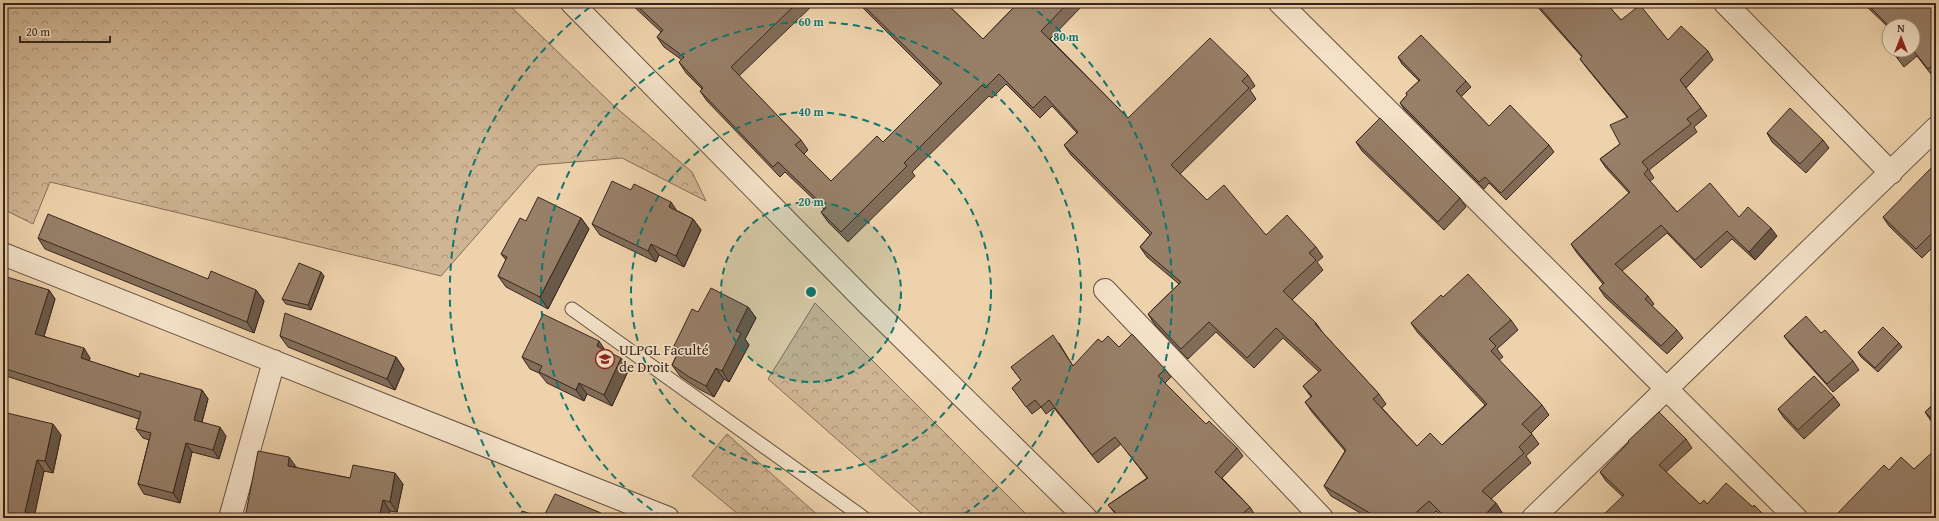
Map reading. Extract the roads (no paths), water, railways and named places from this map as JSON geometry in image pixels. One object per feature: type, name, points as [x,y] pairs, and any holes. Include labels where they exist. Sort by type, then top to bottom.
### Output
[{"type":"street","points":[[572,3],[869,305],[1086,518]]},
{"type":"street","points":[[1280,3],[1667,387],[1796,518]]},
{"type":"street","points":[[1725,3],[1891,173]]},
{"type":"street","points":[[1533,518],[1936,128]]},
{"type":"street","points":[[3,254],[668,518]]},
{"type":"street","points":[[1105,290],[1322,518]]},
{"type":"street","points":[[230,518],[274,361]]},
{"type":"lane","points":[[572,309],[864,518]]},
{"type":"place","name":"ULPGL Faculté de Droit","points":[[605,359]]}]
